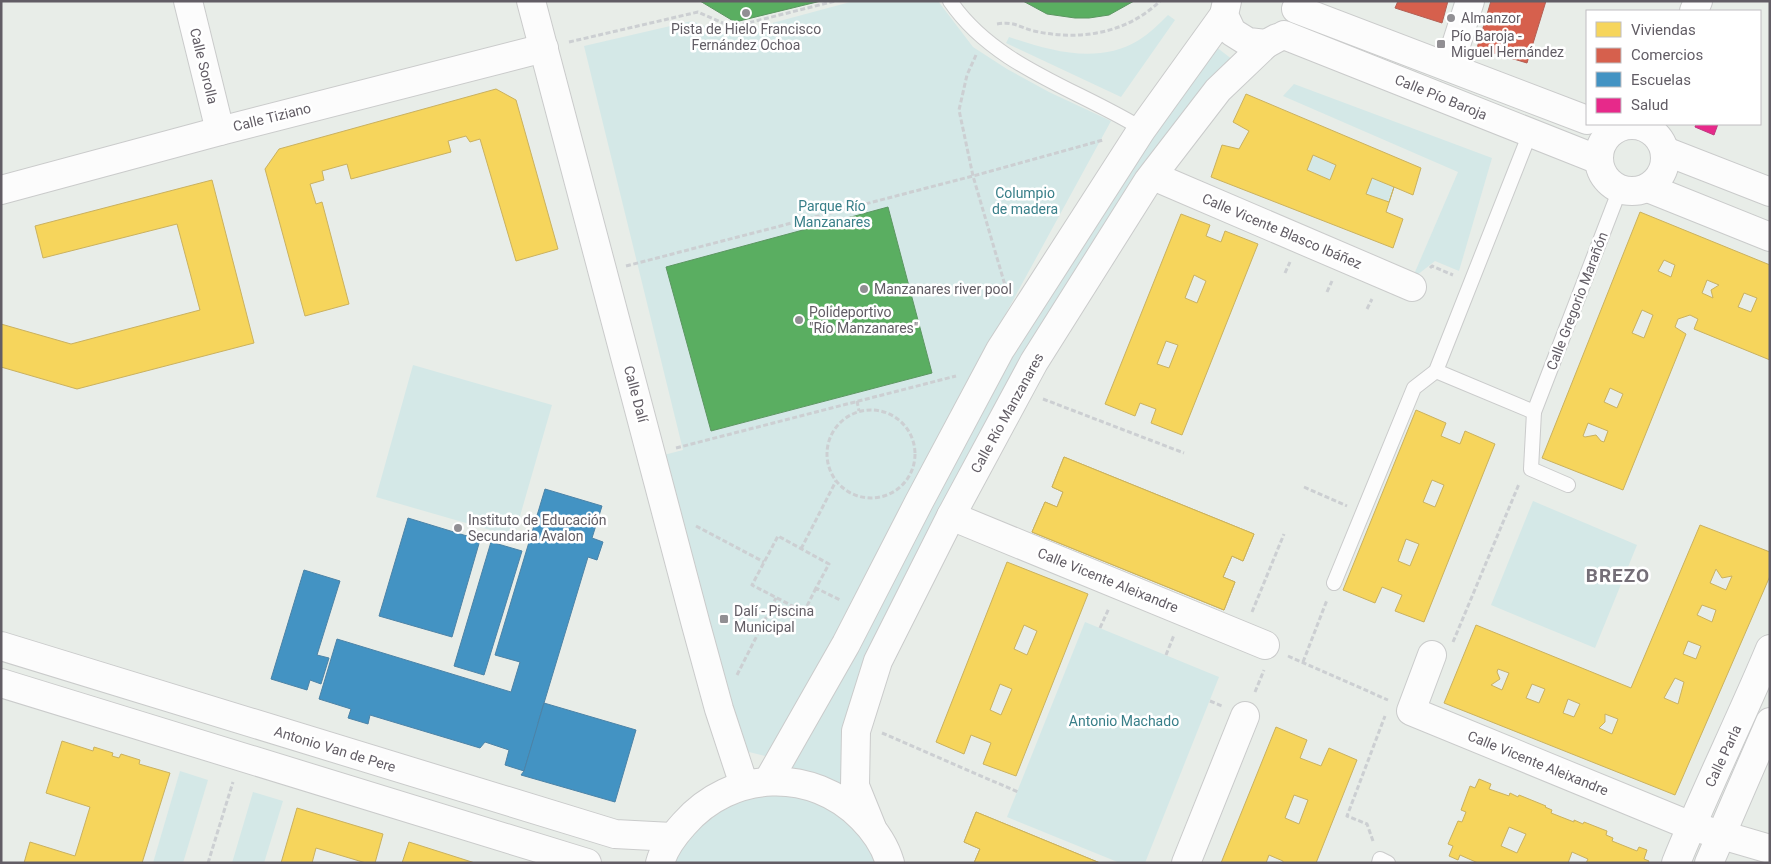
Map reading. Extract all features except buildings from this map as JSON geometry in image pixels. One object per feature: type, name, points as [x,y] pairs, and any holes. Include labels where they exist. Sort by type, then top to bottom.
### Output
[{"type":"street","name":"Calle Sorolla","points":[[188,1],[220,131]]},
{"type":"street","name":"Calle Dalí","points":[[532,1],[719,709],[756,783]]},
{"type":"street","points":[[1449,67],[1470,1]]},
{"type":"street","points":[[1275,39],[1295,5],[1586,120]]},
{"type":"street","points":[[756,783],[862,612],[991,367],[1017,323],[1142,129],[1226,8]]},
{"type":"street","name":"Calle Pío Baroja","points":[[1226,8],[1232,32],[1248,42],[1275,39],[1599,160]]},
{"type":"street","name":"Calle Río Manzanares","points":[[872,828],[855,786],[856,731],[878,660],[951,516],[1039,354],[1148,181],[1218,90],[1275,39]]},
{"type":"street","name":"Calle Tiziano","points":[[1,190],[220,131],[544,48]]},
{"type":"street","points":[[1625,125],[1648,126],[1662,142],[1665,151],[1666,162],[1663,173],[1657,182],[1639,192],[1620,190],[1605,178],[1599,160],[1606,127],[1625,125]]},
{"type":"street","points":[[1665,151],[1770,192]]},
{"type":"street","name":"Calle Vicente Blasco Ibáñez","points":[[1153,176],[1412,287]]},
{"type":"street","points":[[1648,188],[1770,237]]},
{"type":"street","name":"Calle Vicente Aleixandre","points":[[951,516],[1260,643]]},
{"type":"street","name":"Antonio Van de Pere","points":[[1,646],[615,834],[672,837]]},
{"type":"street","name":"Calle Parla","points":[[1676,863],[1691,826],[1745,710],[1770,649]]},
{"type":"street","points":[[1401,706],[1441,651]]},
{"type":"street","points":[[1,683],[587,863]]},
{"type":"street","name":"Calle Vicente Aleixandre","points":[[1401,706],[1691,826],[1770,849]]},
{"type":"street","points":[[1186,863],[1246,716]]},
{"type":"street","name":"Calle Parla","points":[[1709,863],[1770,722]]},
{"type":"street","points":[[660,863],[672,837],[695,810],[720,794],[756,783],[800,783],[828,792],[853,809],[872,828],[890,863]]},
{"type":"lane","points":[[950,1],[969,24],[1020,64],[1116,113],[1142,129]]},
{"type":"lane","points":[[1334,583],[1414,388],[1436,371],[1530,133]]},
{"type":"lane","name":"Calle Gregorio Marañón","points":[[1532,453],[1534,412],[1620,190]]},
{"type":"lane","points":[[1436,371],[1534,412]]},
{"type":"lane","points":[[1532,453],[1531,469],[1568,485]]},
{"type":"path","points":[[544,48],[698,12],[732,27],[835,1]]},
{"type":"path","points":[[1017,323],[973,176],[959,110],[967,75],[984,37],[995,24],[1010,22],[1033,30],[1061,35],[1089,35],[1114,30],[1134,21],[1160,1]]},
{"type":"path","points":[[604,271],[973,176],[1104,140]]},
{"type":"path","points":[[1412,287],[1432,266],[1471,284]]},
{"type":"path","points":[[652,454],[991,367]]},
{"type":"path","points":[[1019,390],[1184,453]]},
{"type":"path","points":[[857,401],[859,411]]},
{"type":"path","points":[[879,410],[893,415],[905,425],[912,438],[915,453],[913,468],[906,482],[894,492],[882,498],[867,499],[853,496],[836,481],[827,464],[826,450],[830,436],[837,424],[849,414],[859,411],[879,410]]},
{"type":"path","points":[[1441,651],[1532,453]]},
{"type":"path","points":[[801,549],[836,481]]},
{"type":"path","points":[[1304,487],[1363,513]]},
{"type":"path","points":[[666,510],[764,562]]},
{"type":"path","points":[[1246,716],[1260,643],[1270,566],[1284,534]]},
{"type":"path","points":[[778,536],[801,549],[829,564],[804,612],[752,585],[778,536]]},
{"type":"path","points":[[1302,662],[1334,583]]},
{"type":"path","points":[[816,588],[862,612]]},
{"type":"path","points":[[719,709],[776,598]]},
{"type":"path","points":[[1260,643],[1401,706],[1347,816],[1366,824],[1382,862]]},
{"type":"path","points":[[859,722],[1018,792]]},
{"type":"path","points":[[208,863],[241,757]]},
{"type":"green space","name":"Parque Río Manzanares","points":[[854,1],[938,1],[973,47],[1007,69],[1049,92],[1111,121],[970,379],[773,758],[741,750],[656,457],[683,450],[584,46],[692,21],[728,35]]},
{"type":"green space","points":[[1168,15],[1175,20],[1121,97],[1006,43],[1009,37],[1058,51],[1091,54],[1107,52],[1123,48],[1139,40]]},
{"type":"green space","points":[[1211,43],[1233,60],[937,532],[847,787],[784,770],[992,373]]},
{"type":"green space","points":[[1294,84],[1492,158],[1459,271],[1435,261],[1412,279],[1458,172],[1283,96]]},
{"type":"green space","points":[[1313,155],[1336,165],[1330,180],[1307,170]]},
{"type":"green space","points":[[1372,178],[1394,187],[1389,202],[1366,194]]},
{"type":"green space","points":[[413,365],[552,405],[514,537],[376,497]]},
{"type":"green space","points":[[1533,501],[1637,545],[1595,648],[1491,605]]},
{"type":"green space","name":"Antonio Machado","points":[[1085,622],[1219,677],[1145,863],[1120,863],[1007,817]]},
{"type":"green space","points":[[180,771],[208,780],[183,863],[153,863]]},
{"type":"green space","points":[[253,792],[283,801],[264,863],[232,863]]},
{"type":"green space","points":[[756,794],[792,794],[826,805],[855,827],[877,863],[673,863],[694,829],[722,806]]},
{"type":"place","name":"Pista de Hielo Francisco Fernández Ochoa","points":[[746,13]]},
{"type":"place","name":"Almanzor","points":[[1451,18]]},
{"type":"place","name":"Pío Baroja - Miguel Hernández","points":[[1441,44]]},
{"type":"place","name":"Manzanares river pool","points":[[864,289]]},
{"type":"place","name":"Polideportivo \"Río Manzanares\"","points":[[799,320]]},
{"type":"place","name":"Instituto de Educación Secundaria Avalon","points":[[458,528]]},
{"type":"place","name":"Dalí - Piscina Municipal","points":[[724,619]]},
{"type":"district","name":"BREZO","points":[[1618,575]]},
{"type":"park label","name":"Columpio de madera","points":[[1025,202]]}]
